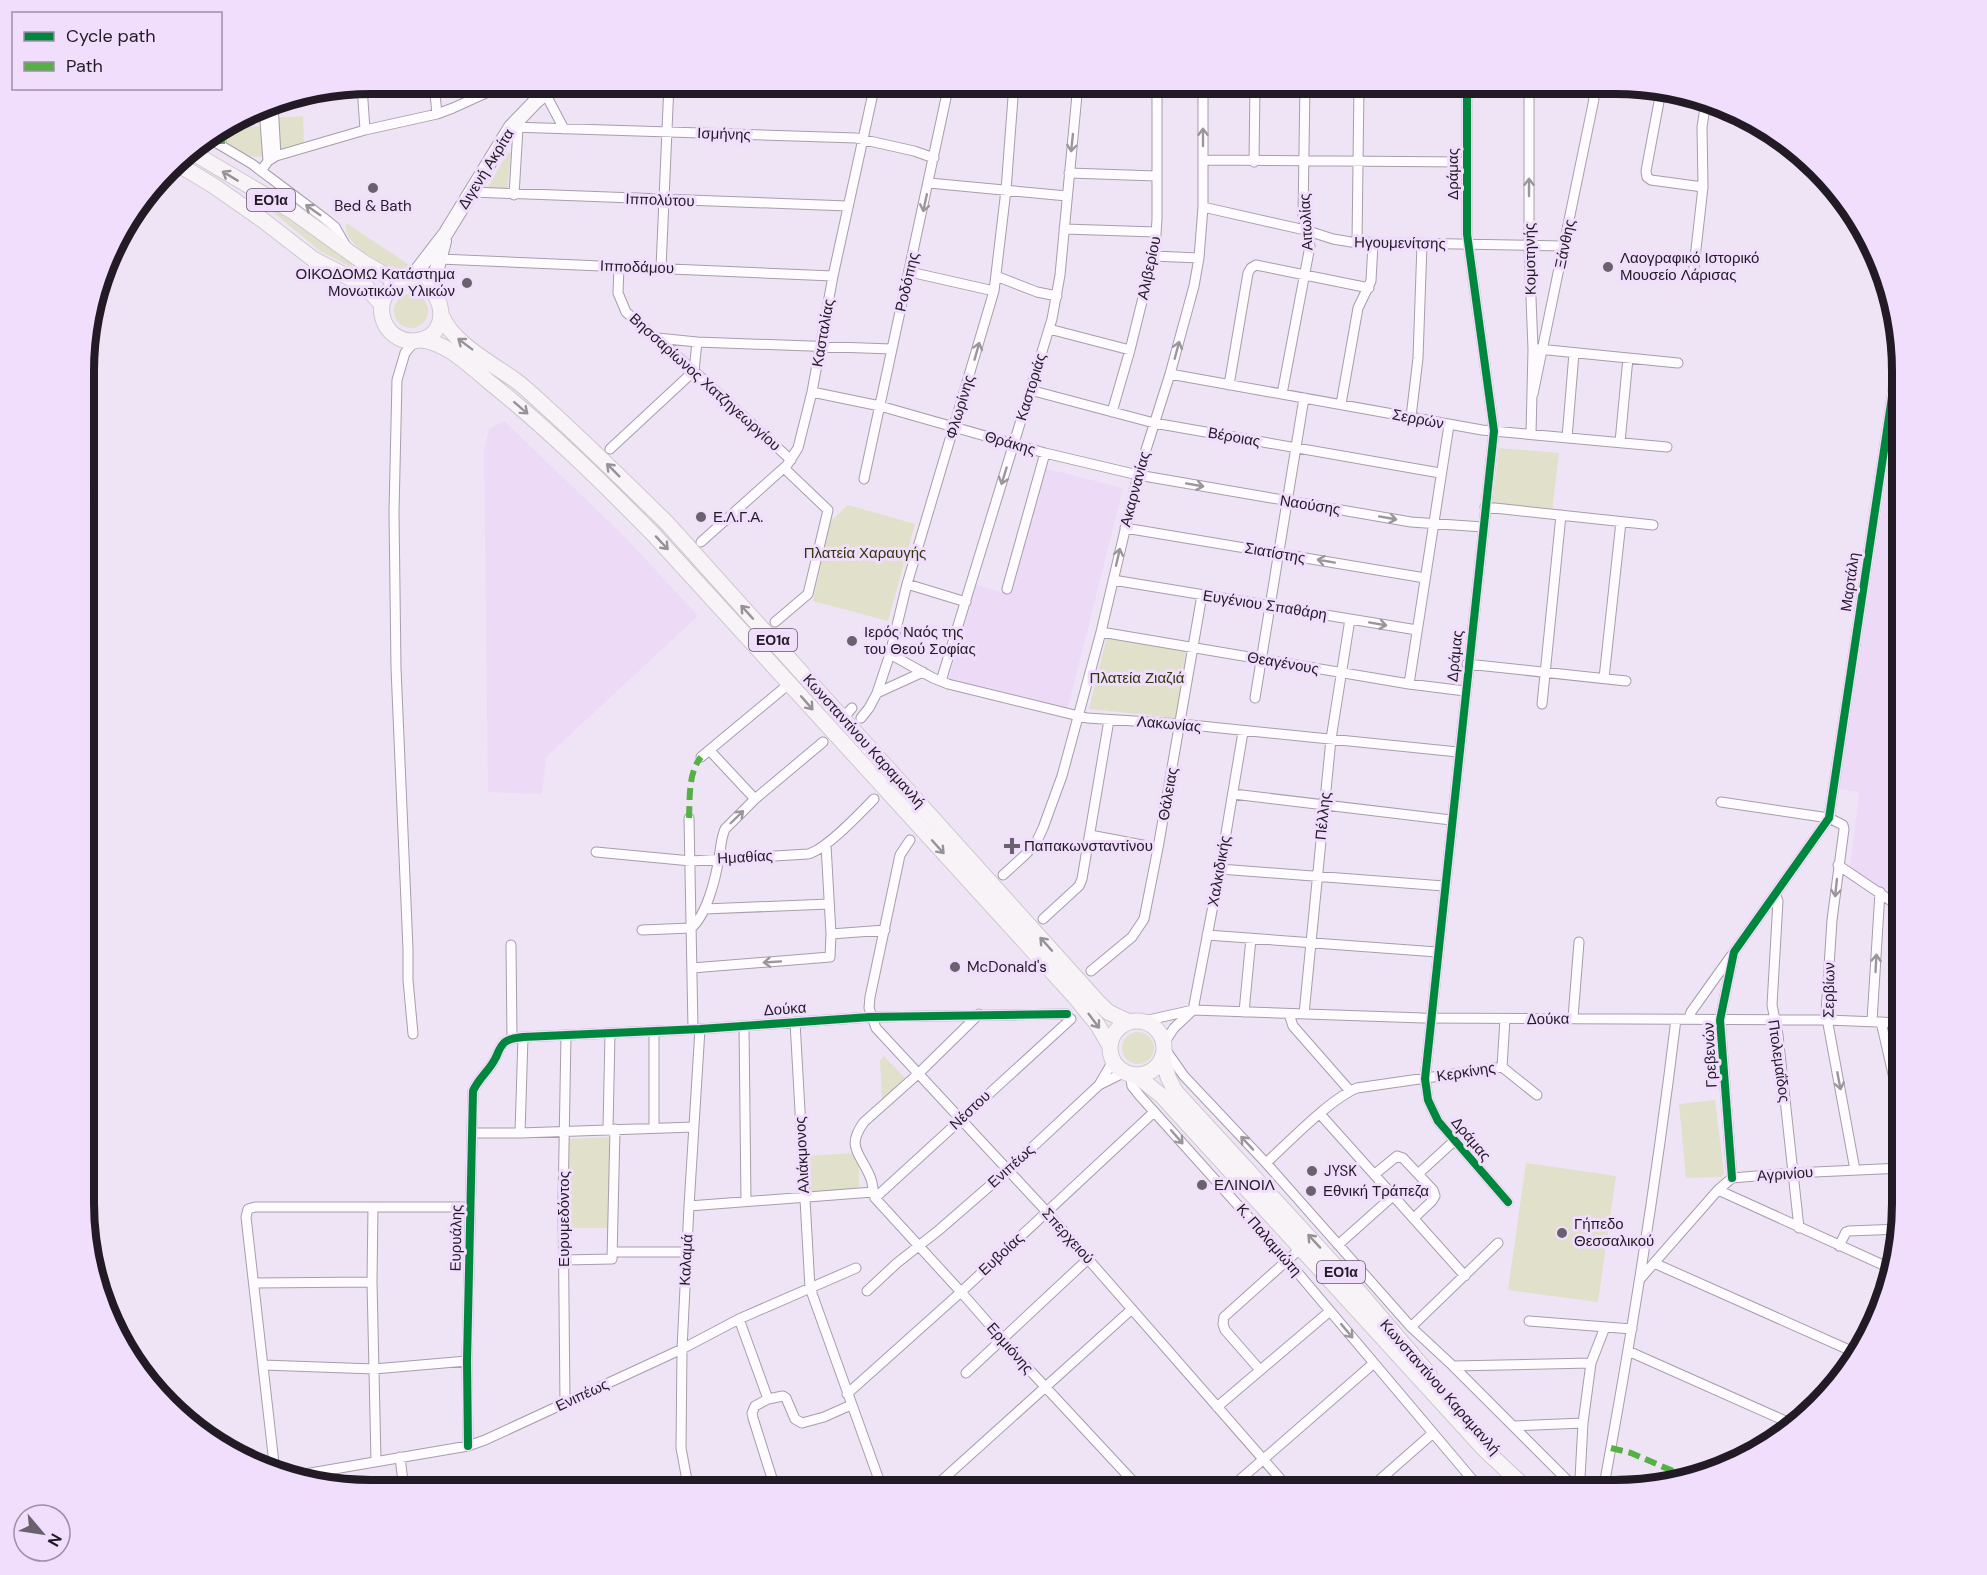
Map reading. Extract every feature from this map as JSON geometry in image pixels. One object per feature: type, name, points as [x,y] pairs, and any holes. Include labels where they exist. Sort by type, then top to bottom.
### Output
[{"type":"main road","name":"Διγενή Ακρίτα","points":[[404,282],[446,233],[514,127],[545,94]]},
{"type":"main road","name":"ΕΟ1α","points":[[198,156],[292,211],[350,253],[404,282],[425,284],[440,303],[441,314]]},
{"type":"main road","name":"ΕΟ1α","points":[[184,168],[264,221],[313,259],[367,288],[382,305],[383,321],[393,334],[404,339],[418,341]]},
{"type":"main road","name":"Διγενή Ακρίτα","points":[[435,294],[435,277],[446,233]]},
{"type":"main road","points":[[382,305],[387,291],[404,282]]},
{"type":"main road","points":[[418,341],[433,333],[441,314]]},
{"type":"main road","name":"Κωνσταντίνου Καραμανλή","points":[[441,314],[447,327],[457,337],[547,408],[602,458],[666,522],[848,713],[865,738],[1097,1001],[1108,1011],[1158,1029],[1168,1077],[1175,1091],[1360,1293],[1519,1480]]},
{"type":"main road","name":"Κωνσταντίνου Καραμανλή","points":[[418,341],[432,342],[447,350],[506,395],[583,465],[654,535],[785,688],[1075,997],[1097,1024],[1119,1068],[1162,1096],[1484,1449],[1518,1480]]},
{"type":"main road","points":[[1112,1053],[1116,1031],[1136,1021]]},
{"type":"main road","points":[[1130,1074],[1154,1070],[1164,1050]]},
{"type":"street","points":[[435,94],[437,114]]},
{"type":"street","points":[[261,171],[272,159],[365,130],[437,114],[482,94]]},
{"type":"street","points":[[536,94],[564,129]]},
{"type":"street","points":[[661,268],[668,94]]},
{"type":"street","name":"Κασταλίας","points":[[701,542],[784,468],[798,448],[812,392],[833,276],[872,94]]},
{"type":"street","name":"Ροδόπης","points":[[864,479],[948,94]]},
{"type":"street","name":"Φλωρίνης","points":[[861,718],[877,693],[890,654],[907,585],[994,291],[1006,190],[1013,94]]},
{"type":"street","name":"Καστοριάς","points":[[941,681],[1049,329],[1057,296],[1077,94]]},
{"type":"street","name":"Αλιβερίου","points":[[1112,412],[1153,256],[1156,232],[1157,94]]},
{"type":"street","name":"Ακαρνανίας","points":[[1003,875],[1025,855],[1041,835],[1062,776],[1101,632],[1138,475],[1170,374],[1199,258],[1203,207],[1203,94]]},
{"type":"street","points":[[1254,162],[1255,94]]},
{"type":"street","name":"Αιτωλίας","points":[[1282,394],[1310,246],[1303,216],[1305,94]]},
{"type":"street","points":[[1357,243],[1359,94]]},
{"type":"street","name":"Δράμας","points":[[1467,94],[1468,245],[1494,431],[1467,664],[1425,1079],[1428,1100],[1438,1121],[1508,1202]]},
{"type":"street","name":"Κομοτηνής","points":[[1529,94],[1529,247],[1538,349],[1531,434]]},
{"type":"street","name":"Ξάνθης","points":[[1538,349],[1564,246],[1594,99],[1592,94]]},
{"type":"street","points":[[363,95],[365,130]]},
{"type":"street","points":[[1660,98],[1646,171],[1647,177],[1651,180],[1703,187]]},
{"type":"street","points":[[1693,276],[1703,187],[1702,127],[1705,109]]},
{"type":"street","points":[[272,159],[273,113]]},
{"type":"street","points":[[265,116],[272,159]]},
{"type":"street","points":[[514,127],[514,195]]},
{"type":"street","name":"Ισμήνης","points":[[514,127],[863,139],[934,158]]},
{"type":"street","points":[[222,139],[222,146]]},
{"type":"street","points":[[216,142],[261,171],[335,227],[350,253]]},
{"type":"street","points":[[1203,160],[1358,163],[1466,162]]},
{"type":"street","points":[[1069,173],[1156,176]]},
{"type":"street","points":[[929,183],[1067,196]]},
{"type":"street","name":"Ιππολύτου","points":[[472,192],[848,206]]},
{"type":"street","name":"Ηγουμενίτσης","points":[[1203,207],[1305,230],[1333,240],[1357,243],[1564,246]]},
{"type":"street","points":[[1064,229],[1156,232]]},
{"type":"street","points":[[1341,404],[1358,308],[1369,288],[1373,243]]},
{"type":"street","points":[[1411,417],[1418,358],[1422,244]]},
{"type":"street","points":[[1153,256],[1199,258]]},
{"type":"street","name":"Ιπποδάμου","points":[[440,260],[833,276]]},
{"type":"street","points":[[1229,385],[1248,273],[1251,268],[1256,265],[1369,288]]},
{"type":"street","name":"Βησσαρίωνος Χατζηγεωργίου","points":[[619,267],[618,293],[626,312],[791,460]]},
{"type":"street","points":[[910,272],[994,291]]},
{"type":"street","points":[[996,276],[1037,292],[1057,296]]},
{"type":"street","points":[[1049,329],[1130,350]]},
{"type":"street","points":[[393,334],[400,345],[402,364]]},
{"type":"street","points":[[657,338],[697,342],[891,350]]},
{"type":"street","points":[[413,1034],[408,980],[395,627],[394,512],[397,380],[405,353],[418,341]]},
{"type":"street","points":[[610,449],[694,371],[697,342]]},
{"type":"street","points":[[1538,349],[1678,363]]},
{"type":"street","points":[[1567,438],[1574,353]]},
{"type":"street","points":[[1620,442],[1628,358]]},
{"type":"street","name":"Σερρών","points":[[1170,374],[1449,425],[1667,447]]},
{"type":"street","name":"Βέροιας","points":[[1030,390],[1154,423],[1440,473]]},
{"type":"street","name":"Θράκης","points":[[812,392],[880,406],[1044,453],[1138,475]]},
{"type":"street","name":"Μαρτάλη","points":[[1829,818],[1892,397]]},
{"type":"street","points":[[1255,698],[1304,398]]},
{"type":"street","points":[[1409,684],[1449,425]]},
{"type":"street","points":[[1007,589],[1044,453]]},
{"type":"street","points":[[775,622],[808,594],[828,510],[784,468]]},
{"type":"street","name":"Ναούσης","points":[[1138,475],[1433,524],[1483,527]]},
{"type":"street","points":[[1485,507],[1653,525]]},
{"type":"street","points":[[1542,704],[1561,515]]},
{"type":"street","points":[[1604,678],[1621,522]]},
{"type":"street","name":"Σιατίστης","points":[[1125,528],[1425,578]]},
{"type":"street","name":"Ευγένιου Σπαθάρη","points":[[1113,580],[1417,630]]},
{"type":"street","points":[[907,585],[966,602]]},
{"type":"street","name":"Θάλειας","points":[[1091,971],[1132,937],[1138,930],[1147,907],[1202,595]]},
{"type":"street","name":"Πέλλης","points":[[1304,1014],[1331,739],[1350,619]]},
{"type":"street","name":"Θεαγένους","points":[[1101,632],[1409,684],[1465,691]]},
{"type":"street","name":"Λακωνίας","points":[[890,654],[941,681],[1078,716],[1458,752]]},
{"type":"street","points":[[1467,664],[1626,681]]},
{"type":"street","points":[[877,693],[923,672]]},
{"type":"street","points":[[701,758],[785,688]]},
{"type":"street","points":[[1044,919],[1079,886],[1082,879],[1109,720]]},
{"type":"street","name":"Χαλκιδικής","points":[[1193,1010],[1243,732]]},
{"type":"street","points":[[642,930],[691,928],[699,920],[705,909],[725,829],[823,742]]},
{"type":"street","points":[[713,754],[755,800]]},
{"type":"street","points":[[1233,794],[1451,820]]},
{"type":"street","name":"Ημαθίας","points":[[596,852],[691,861],[808,854],[826,845],[874,799]]},
{"type":"street","points":[[1721,802],[1829,818]]},
{"type":"street","name":"Καλαμά","points":[[687,1480],[681,1448],[682,1349],[697,1029],[692,968],[689,818]]},
{"type":"street","name":"Σερβίων","points":[[1829,818],[1843,825],[1844,829],[1832,920],[1826,1013],[1855,1170]]},
{"type":"street","name":"Γρεβενών","points":[[1731,1178],[1720,1020],[1734,952],[1829,818]]},
{"type":"street","points":[[1090,835],[1158,848]]},
{"type":"street","points":[[870,1017],[868,1008],[870,997],[900,855],[910,840]]},
{"type":"street","points":[[692,968],[830,957],[831,934],[826,845]]},
{"type":"street","points":[[1838,865],[1892,901]]},
{"type":"street","points":[[1220,869],[1444,886]]},
{"type":"street","points":[[1880,892],[1877,1022],[1892,1077]]},
{"type":"street","name":"Πτολεμαΐδος","points":[[1775,894],[1778,901],[1772,1005],[1778,1035],[1798,1228]]},
{"type":"street","points":[[705,909],[829,904]]},
{"type":"street","points":[[831,934],[885,930]]},
{"type":"street","points":[[1207,935],[1437,952]]},
{"type":"street","points":[[1244,1012],[1251,938]]},
{"type":"street","points":[[1573,1018],[1579,942]]},
{"type":"street","points":[[509,1040],[511,945]]},
{"type":"street","points":[[1689,1019],[1691,1012],[1734,952]]},
{"type":"street","points":[[1164,1050],[1177,1025],[1193,1010]]},
{"type":"street","name":"Δούκα","points":[[1136,1021],[1193,1010],[1430,1018],[1827,1020],[1892,1023]]},
{"type":"street","points":[[689,1206],[804,1197],[876,1198],[872,1181],[855,1148],[855,1135],[864,1122],[919,1073],[979,1014]]},
{"type":"street","name":"Δούκα","points":[[509,1040],[523,1037],[654,1032],[870,1017],[979,1014],[1069,1016]]},
{"type":"street","points":[[1289,1014],[1293,1026],[1350,1091]]},
{"type":"street","name":"Νέστου","points":[[876,1198],[1069,1016]]},
{"type":"street","name":"Σπερχειού","points":[[870,1017],[876,1028],[1046,1211],[1281,1480]]},
{"type":"street","name":"Κερκίνης","points":[[1266,1163],[1320,1114],[1357,1088],[1502,1067],[1506,1019]]},
{"type":"street","points":[[1605,1480],[1640,1279],[1676,1019]]},
{"type":"street","name":"Αλιάκμονος","points":[[795,1022],[810,1288],[879,1480]]},
{"type":"street","points":[[744,1026],[746,1201]]},
{"type":"street","points":[[654,1032],[654,1128]]},
{"type":"street","points":[[564,1260],[612,1259],[610,1033]]},
{"type":"street","name":"Ευρυμεδόντος","points":[[565,1403],[566,1035]]},
{"type":"street","points":[[520,1133],[523,1037]]},
{"type":"street","name":"Ευρυάλης","points":[[468,1446],[467,1360],[473,1091],[476,1083],[494,1062],[501,1046],[509,1040]]},
{"type":"street","name":"Κωνσταντίνου Καραμανλή","points":[[1164,1050],[1184,1076],[1266,1163],[1412,1328],[1567,1480]]},
{"type":"street","name":"Ενιπέως","points":[[1099,1085],[1112,1053]]},
{"type":"street","points":[[1502,1067],[1537,1095]]},
{"type":"street","name":"Ενιπέως","points":[[867,1291],[1008,1170],[1099,1085],[1130,1074]]},
{"type":"street","name":"Κ. Παλαμιώτη","points":[[1130,1074],[1134,1089],[1287,1260],[1473,1480]]},
{"type":"street","name":"Ευβοίας","points":[[847,1394],[961,1292],[1154,1112]]},
{"type":"street","points":[[1320,1114],[1465,1276]]},
{"type":"street","points":[[472,1133],[694,1127]]},
{"type":"street","points":[[1418,1174],[1454,1141]]},
{"type":"street","points":[[1375,1173],[1397,1156],[1403,1158],[1433,1190],[1435,1196],[1432,1201],[1414,1218]]},
{"type":"street","name":"Αγρινίου","points":[[1731,1178],[1892,1168]]},
{"type":"street","points":[[1640,1279],[1731,1178]]},
{"type":"street","points":[[1719,1191],[1885,1266]]},
{"type":"street","points":[[1338,1245],[1394,1195]]},
{"type":"street","name":"Ερμιόνης","points":[[876,1198],[1132,1480]]},
{"type":"street","points":[[274,1462],[246,1217],[248,1209],[255,1207],[470,1207]]},
{"type":"street","points":[[373,1207],[372,1282],[376,1461]]},
{"type":"street","points":[[1839,1246],[1846,1232],[1891,1229]]},
{"type":"street","points":[[1412,1328],[1498,1243]]},
{"type":"street","points":[[1260,1370],[1225,1330],[1224,1317],[1301,1248]]},
{"type":"street","points":[[612,1252],[686,1252]]},
{"type":"street","points":[[966,1373],[1088,1259]]},
{"type":"street","points":[[1654,1263],[1850,1350]]},
{"type":"street","name":"Ενιπέως","points":[[309,1473],[468,1446],[856,1268]]},
{"type":"street","points":[[254,1283],[372,1282]]},
{"type":"street","points":[[942,1480],[1132,1309]]},
{"type":"street","points":[[1216,1407],[1330,1311]]},
{"type":"street","points":[[739,1320],[768,1399]]},
{"type":"street","points":[[1529,1321],[1632,1329]]},
{"type":"street","points":[[1582,1480],[1583,1423],[1591,1363],[1605,1326]]},
{"type":"street","points":[[1628,1352],[1786,1421]]},
{"type":"street","points":[[263,1365],[374,1369],[467,1360]]},
{"type":"street","points":[[1239,1480],[1374,1363]]},
{"type":"street","points":[[1453,1366],[1591,1363]]},
{"type":"street","points":[[773,1480],[752,1413],[754,1406],[779,1396],[786,1398],[795,1419],[802,1423],[824,1417],[851,1404]]},
{"type":"street","points":[[1513,1426],[1583,1423]]},
{"type":"street","points":[[1380,1480],[1433,1433]]},
{"type":"street","points":[[399,1457],[402,1480]]},
{"type":"shaded area","points":[[504,421],[625,537],[698,616],[546,757],[542,794],[488,792],[484,453],[489,429]]},
{"type":"shaded area","points":[[1892,443],[1892,898],[1850,869],[1859,792],[1839,789]]},
{"type":"shaded area","points":[[1044,468],[1123,488],[1067,711],[948,681],[976,585],[1010,594]]},
{"type":"green space","points":[[303,116],[304,147],[272,157],[271,118]]},
{"type":"green space","points":[[265,126],[265,157],[244,156],[224,147],[224,137],[241,127]]},
{"type":"green space","points":[[508,152],[511,154],[507,190],[488,187]]},
{"type":"green space","points":[[269,206],[353,264],[351,267],[320,251],[268,208]]},
{"type":"green space","points":[[346,223],[411,266],[402,270],[396,269],[373,258],[352,242],[347,233]]},
{"type":"green space","points":[[411,294],[423,299],[428,311],[423,323],[411,328],[399,323],[394,311],[399,299]]},
{"type":"green space","points":[[1499,448],[1559,453],[1552,512],[1492,506]]},
{"type":"green space","name":"Πλατεία Χαραυγής","points":[[848,505],[915,524],[888,621],[813,601],[830,522]]},
{"type":"green space","name":"Πλατεία Ζιαζιά","points":[[1107,637],[1186,650],[1177,718],[1089,709]]},
{"type":"green space","points":[[1138,1032],[1149,1037],[1154,1048],[1149,1059],[1138,1064],[1127,1059],[1122,1048],[1127,1037]]},
{"type":"green space","points":[[884,1056],[905,1078],[882,1099],[880,1060]]},
{"type":"green space","points":[[1715,1100],[1724,1174],[1721,1177],[1686,1178],[1679,1104]]},
{"type":"green space","points":[[611,1137],[609,1228],[567,1228],[567,1139]]},
{"type":"green space","points":[[855,1153],[859,1166],[859,1190],[808,1193],[807,1156]]},
{"type":"green space","name":"Γήπεδο Θεσσαλικού","points":[[1526,1163],[1616,1176],[1598,1302],[1508,1290]]},
{"type":"marked path","points":[[222,139],[222,146]]},
{"type":"marked path","points":[[689,818],[692,778],[701,757]]},
{"type":"marked path","points":[[1611,1448],[1631,1453],[1678,1473]]},
{"type":"cycle path","points":[[1467,94],[1467,234],[1494,431],[1425,1079],[1428,1100],[1438,1121],[1508,1202]]},
{"type":"cycle path","points":[[1732,1178],[1720,1020],[1734,952],[1829,818],[1892,397]]},
{"type":"cycle path","points":[[468,1446],[467,1361],[473,1091],[505,1042],[523,1037],[700,1029],[870,1017],[1067,1014]]},
{"type":"place","name":"Bed & Bath","points":[[373,188]]},
{"type":"place","name":"Λαογραφικό Ιστορικό Μουσείο Λάρισας","points":[[1608,267]]},
{"type":"place","name":"ΟΙΚΟΔΟΜΩ Κατάστημα Μονωτικών Υλικών","points":[[467,283]]},
{"type":"place","name":"Ε.Λ.Γ.Α.","points":[[701,517]]},
{"type":"place","name":"Ιερός Ναός της του Θεού Σοφίας","points":[[852,641]]},
{"type":"place","name":"Παπακωνσταντίνου","points":[[1012,846]]},
{"type":"place","name":"McDonald's","points":[[955,967]]},
{"type":"place","name":"JYSK","points":[[1312,1171]]},
{"type":"place","name":"ΕΛΙΝΟΙΛ","points":[[1202,1185]]},
{"type":"place","name":"Εθνική Τράπεζα","points":[[1311,1191]]},
{"type":"place","name":"Γήπεδο Θεσσαλικού","points":[[1562,1233]]}]
